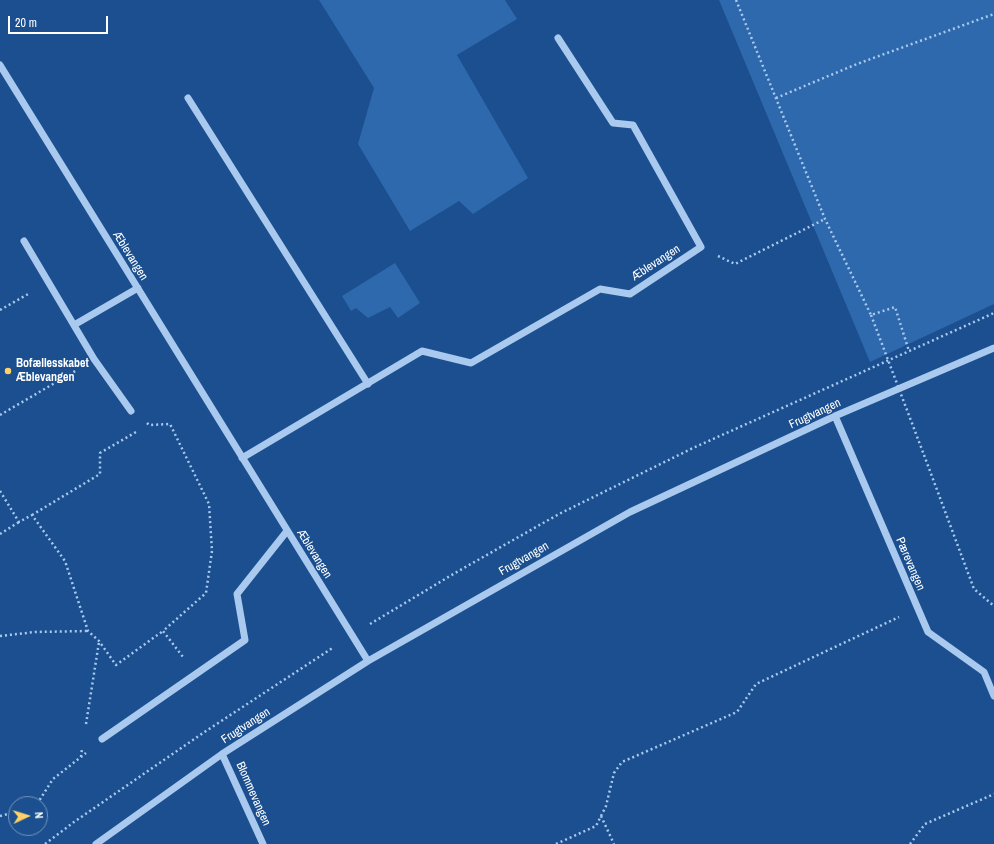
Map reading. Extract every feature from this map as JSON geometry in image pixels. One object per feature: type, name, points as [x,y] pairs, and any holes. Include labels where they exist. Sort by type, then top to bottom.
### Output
[{"type":"street","points":[[558,38],[613,123],[633,125],[701,247]]},
{"type":"street","name":"Æblevangen","points":[[0,65],[368,661]]},
{"type":"street","points":[[188,98],[368,384]]},
{"type":"street","points":[[24,241],[94,359],[131,411]]},
{"type":"street","name":"Æblevangen","points":[[242,458],[422,351],[472,363],[600,289],[630,294],[701,247]]},
{"type":"street","points":[[74,325],[138,288]]},
{"type":"street","name":"Frugtvangen","points":[[96,844],[222,754],[368,661],[630,512],[835,416],[994,348]]},
{"type":"street","name":"Pærevangen","points":[[835,416],[928,632],[984,672],[994,696]]},
{"type":"street","points":[[102,739],[245,640],[237,594],[288,531]]},
{"type":"street","name":"Blommevangen","points":[[222,754],[263,844]]},
{"type":"path","points":[[736,0],[825,219],[871,315],[974,589],[994,606]]},
{"type":"path","points":[[776,98],[857,64],[994,14]]},
{"type":"path","points":[[701,247],[735,264],[825,219]]},
{"type":"path","points":[[0,310],[10,304]]},
{"type":"path","points":[[871,315],[895,307],[909,351]]},
{"type":"path","points":[[0,415],[94,359]]},
{"type":"path","points":[[131,411],[149,425]]},
{"type":"path","points":[[32,515],[65,561],[88,631],[99,641],[116,665],[163,631],[206,593],[212,551],[209,504],[170,424],[149,425],[143,428]]},
{"type":"path","points":[[0,534],[100,474],[100,453],[137,432]]},
{"type":"path","points":[[0,491],[19,522]]},
{"type":"path","points":[[556,844],[596,826],[606,806],[614,773],[622,762],[737,712],[756,684],[917,608]]},
{"type":"path","points":[[0,636],[35,632],[88,631]]},
{"type":"path","points":[[163,631],[196,674]]},
{"type":"path","points":[[86,726],[99,641]]},
{"type":"path","points":[[42,796],[53,780],[102,739]]},
{"type":"path","points":[[81,757],[83,742]]},
{"type":"path","points":[[910,844],[925,824],[994,794]]},
{"type":"path","points":[[601,816],[614,844]]},
{"type":"shaded area","points":[[319,0],[505,0],[517,19],[457,55],[528,178],[473,214],[459,201],[410,231],[358,144],[374,88]]},
{"type":"shaded area","points":[[719,0],[994,0],[994,304],[870,362]]},
{"type":"shaded area","points":[[395,263],[420,303],[398,318],[390,307],[368,318],[356,308],[351,311],[342,296]]},
{"type":"place","name":"Bofællesskabet Æblevangen","points":[[8,371]]}]
